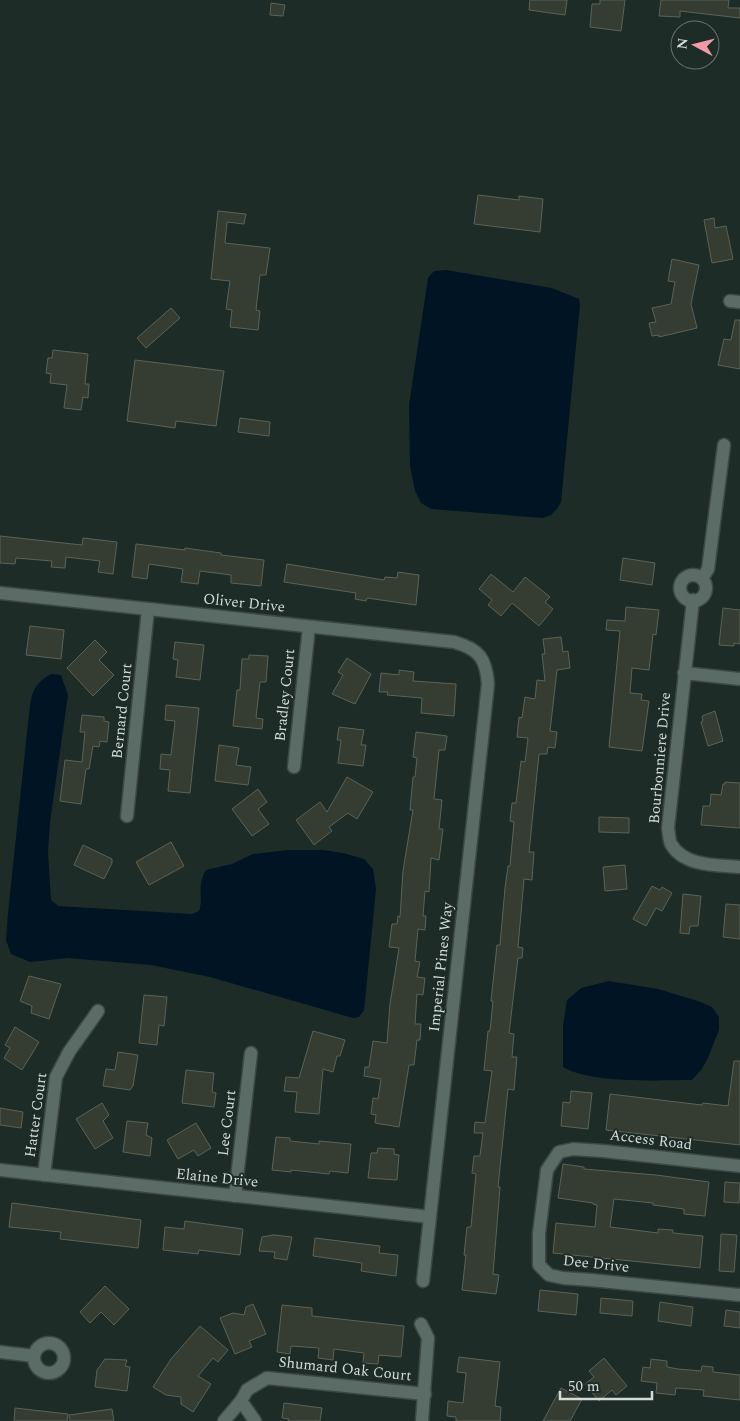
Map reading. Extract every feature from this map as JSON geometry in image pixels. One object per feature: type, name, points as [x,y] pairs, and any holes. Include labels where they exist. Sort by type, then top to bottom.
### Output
[{"type":"street","points":[[693,600],[685,598],[681,591],[682,583],[690,575],[699,576],[702,579],[708,569],[724,445]]},
{"type":"street","name":"Bourbonniere Drive","points":[[702,579],[705,582],[706,591],[701,598],[693,600],[668,828],[671,843],[680,854],[692,861],[740,867]]},
{"type":"street","name":"Oliver Drive","points":[[0,593],[454,642],[469,646],[481,656]]},
{"type":"street","name":"Bernard Court","points":[[127,816],[148,609]]},
{"type":"street","name":"Bradley Court","points":[[294,767],[309,626]]},
{"type":"street","name":"Imperial Pines Way","points":[[423,1281],[488,684],[487,670],[481,656]]},
{"type":"street","points":[[684,673],[740,679]]},
{"type":"street","name":"Hatter Court","points":[[44,1175],[56,1077],[69,1052],[98,1011]]},
{"type":"street","name":"Lee Court","points":[[235,1196],[251,1053]]},
{"type":"street","name":"Access Road","points":[[559,1152],[573,1149],[593,1150],[740,1166]]},
{"type":"street","name":"Dee Drive","points":[[559,1152],[547,1170],[539,1233],[539,1265],[549,1275],[563,1278],[740,1295]]},
{"type":"street","name":"Elaine Drive","points":[[0,1170],[430,1217]]},
{"type":"street","points":[[421,1324],[428,1338],[422,1421]]},
{"type":"street","points":[[0,1352],[34,1356]]},
{"type":"street","name":"Shumard Oak Court","points":[[224,1421],[241,1401],[247,1390],[267,1378],[425,1394]]},
{"type":"street","points":[[241,1401],[255,1421]]},
{"type":"water","points":[[446,270],[552,288],[579,299],[561,502],[551,515],[543,518],[431,509],[421,503],[415,491],[410,466],[409,405],[428,278],[434,271]]},
{"type":"water","points":[[51,674],[61,675],[68,695],[50,822],[48,852],[51,900],[58,906],[192,914],[199,911],[201,882],[206,870],[232,864],[253,854],[288,850],[323,850],[364,859],[373,869],[376,889],[364,1010],[359,1017],[353,1018],[210,977],[151,965],[68,958],[30,962],[11,954],[6,940],[8,913],[31,700],[38,684]]},
{"type":"water","points":[[609,981],[658,989],[712,1007],[719,1017],[719,1030],[707,1060],[692,1080],[607,1079],[575,1072],[563,1067],[563,1025],[567,1000],[581,988]]},
{"type":"building","points":[[530,0],[567,0],[565,15],[529,10]]},
{"type":"building","points":[[600,0],[625,0],[621,31],[590,27],[592,4],[600,4]]},
{"type":"building","points":[[661,0],[729,0],[728,8],[740,8],[740,18],[680,11],[680,17],[659,16]]},
{"type":"building","points":[[271,3],[285,5],[283,16],[270,15]]},
{"type":"building","points":[[478,195],[519,200],[519,196],[543,199],[540,232],[474,224]]},
{"type":"building","points":[[218,211],[246,214],[244,224],[227,222],[225,243],[270,248],[266,275],[260,275],[256,310],[260,311],[258,330],[230,327],[232,310],[226,309],[230,281],[211,279]]},
{"type":"building","points":[[714,218],[715,228],[726,226],[733,259],[712,263],[704,220]]},
{"type":"building","points":[[672,259],[699,265],[691,304],[697,328],[659,337],[659,335],[652,336],[649,323],[656,322],[652,308],[671,304],[675,282],[668,281]]},
{"type":"building","points":[[171,308],[180,318],[146,348],[137,338]]},
{"type":"building","points":[[735,320],[740,320],[740,369],[718,365],[724,339],[731,340]]},
{"type":"building","points":[[53,350],[88,354],[85,384],[89,384],[88,398],[83,397],[81,410],[64,408],[67,385],[50,383],[51,374],[46,373],[48,358],[52,358]]},
{"type":"building","points":[[135,360],[224,371],[216,426],[176,421],[175,428],[127,421]]},
{"type":"building","points":[[240,418],[270,422],[269,436],[238,432]]},
{"type":"building","points":[[0,536],[82,545],[83,538],[117,542],[113,574],[98,572],[100,561],[66,557],[65,568],[51,567],[52,561],[16,558],[15,564],[0,563]]},
{"type":"building","points":[[136,544],[185,550],[185,548],[221,553],[221,555],[264,560],[261,586],[231,583],[231,575],[200,571],[198,584],[181,582],[183,569],[149,564],[147,579],[132,577]]},
{"type":"building","points":[[623,558],[655,563],[652,585],[620,580]]},
{"type":"building","points":[[287,564],[384,580],[385,577],[397,578],[398,572],[419,575],[416,605],[367,598],[366,601],[355,599],[356,593],[284,582]]},
{"type":"building","points":[[491,574],[513,592],[525,577],[550,597],[545,602],[553,609],[539,626],[512,603],[501,616],[488,605],[492,600],[479,589]]},
{"type":"building","points":[[626,607],[659,610],[656,635],[653,634],[649,670],[632,668],[630,693],[642,694],[641,700],[649,701],[642,751],[609,747],[620,631],[606,630],[607,620],[625,621]]},
{"type":"building","points":[[723,608],[740,610],[740,644],[734,643],[734,646],[719,645]]},
{"type":"building","points":[[30,626],[64,630],[61,659],[26,655]]},
{"type":"building","points":[[561,637],[563,652],[568,651],[570,668],[557,670],[550,731],[557,732],[555,748],[548,747],[547,754],[539,754],[529,852],[534,852],[532,880],[524,879],[518,947],[523,948],[522,958],[518,958],[509,1033],[514,1034],[512,1057],[517,1057],[514,1090],[508,1089],[498,1187],[500,1187],[493,1274],[499,1275],[496,1294],[462,1290],[467,1227],[471,1227],[476,1174],[472,1173],[474,1156],[480,1156],[483,1133],[474,1133],[475,1122],[485,1123],[492,1071],[484,1070],[488,1031],[490,1031],[497,945],[500,945],[505,888],[508,866],[510,866],[514,822],[510,821],[512,803],[516,803],[521,761],[525,762],[528,738],[517,737],[519,717],[522,718],[525,697],[535,699],[537,680],[545,681],[542,654],[545,654],[543,639]]},
{"type":"building","points":[[95,640],[107,652],[99,660],[114,675],[93,696],[67,668]]},
{"type":"building","points":[[175,642],[204,645],[200,680],[176,677],[178,660],[173,659]]},
{"type":"building","points":[[249,655],[268,656],[266,682],[260,682],[256,718],[263,719],[262,729],[233,726],[237,690],[240,690],[242,659],[249,659]]},
{"type":"building","points":[[347,658],[371,674],[355,704],[332,694],[343,675],[338,672]]},
{"type":"building","points":[[399,670],[414,672],[413,681],[456,684],[454,716],[421,713],[422,698],[387,695],[388,692],[379,692],[381,673],[399,675]]},
{"type":"building","points":[[166,705],[199,708],[190,793],[168,791],[170,770],[160,769],[161,754],[171,755],[175,721],[165,720]]},
{"type":"building","points":[[715,711],[723,741],[708,746],[701,722],[703,721],[702,716]]},
{"type":"building","points":[[82,715],[104,717],[104,721],[109,722],[107,742],[100,741],[99,747],[93,746],[89,769],[86,769],[81,804],[60,801],[65,760],[82,762],[85,732],[80,732]]},
{"type":"building","points":[[339,727],[364,730],[361,745],[366,745],[363,766],[338,763],[341,740],[337,740]]},
{"type":"building","points":[[416,732],[447,736],[445,750],[439,750],[434,799],[442,800],[439,829],[443,829],[439,860],[431,858],[429,892],[425,891],[423,916],[426,916],[425,930],[418,929],[415,961],[420,962],[417,977],[425,978],[423,995],[417,994],[415,1024],[421,1024],[420,1040],[417,1040],[414,1065],[409,1065],[399,1127],[375,1123],[376,1115],[371,1114],[373,1098],[378,1099],[381,1079],[364,1076],[365,1067],[369,1067],[373,1041],[387,1043],[390,1004],[399,948],[389,947],[392,924],[397,924],[398,916],[400,917],[403,871],[413,810],[410,810],[417,758],[413,757]]},
{"type":"building","points":[[219,745],[239,748],[236,765],[251,767],[248,785],[215,781]]},
{"type":"building","points":[[347,777],[373,792],[357,819],[348,813],[329,827],[332,831],[314,845],[296,820],[320,802],[327,812]]},
{"type":"building","points":[[725,782],[740,783],[740,828],[701,825],[703,806],[710,806],[711,794],[721,795]]},
{"type":"building","points":[[258,789],[267,802],[258,809],[269,824],[252,836],[232,809]]},
{"type":"building","points":[[599,817],[629,818],[629,833],[599,832]]},
{"type":"building","points":[[171,842],[184,866],[149,885],[136,862]]},
{"type":"building","points":[[83,845],[112,859],[104,879],[74,865]]},
{"type":"building","points":[[625,865],[627,889],[605,891],[603,867]]},
{"type":"building","points":[[652,886],[660,890],[662,887],[672,893],[662,911],[656,908],[646,926],[633,919]]},
{"type":"building","points":[[683,894],[701,896],[698,926],[690,926],[689,934],[680,933]]},
{"type":"building","points":[[726,904],[740,905],[740,939],[723,937]]},
{"type":"building","points":[[29,976],[61,984],[49,1019],[31,1013],[32,1006],[20,1001]]},
{"type":"building","points":[[144,995],[167,997],[164,1026],[159,1025],[157,1045],[139,1043]]},
{"type":"building","points":[[15,1027],[39,1042],[22,1070],[4,1058],[10,1048],[5,1045]]},
{"type":"building","points":[[313,1031],[345,1040],[340,1056],[337,1056],[333,1072],[323,1069],[319,1114],[295,1112],[297,1092],[284,1091],[286,1077],[299,1078]]},
{"type":"building","points":[[118,1052],[138,1055],[133,1086],[130,1090],[103,1086],[106,1069],[115,1070]]},
{"type":"building","points":[[734,1061],[740,1061],[740,1145],[606,1130],[610,1094],[702,1105],[703,1103],[728,1106]]},
{"type":"building","points":[[186,1070],[214,1073],[212,1092],[216,1093],[214,1107],[182,1103]]},
{"type":"building","points":[[571,1091],[592,1093],[588,1129],[561,1126],[563,1102],[570,1103]]},
{"type":"building","points":[[102,1103],[109,1115],[103,1121],[113,1138],[95,1149],[76,1119]]},
{"type":"building","points":[[0,1108],[23,1112],[21,1128],[0,1125]]},
{"type":"building","points":[[127,1121],[148,1123],[146,1135],[152,1138],[150,1156],[123,1152]]},
{"type":"building","points":[[196,1123],[211,1148],[198,1156],[194,1150],[178,1159],[167,1140]]},
{"type":"building","points":[[276,1137],[290,1138],[290,1141],[319,1144],[319,1141],[351,1144],[348,1173],[330,1171],[329,1174],[272,1170]]},
{"type":"building","points":[[378,1148],[394,1149],[394,1154],[399,1155],[397,1180],[368,1178],[371,1153],[377,1153]]},
{"type":"building","points":[[563,1164],[584,1167],[584,1169],[709,1182],[705,1216],[684,1214],[684,1209],[653,1205],[653,1203],[614,1199],[610,1227],[658,1233],[658,1229],[673,1230],[673,1233],[703,1236],[700,1268],[553,1253],[556,1223],[595,1227],[597,1205],[558,1198]]},
{"type":"building","points":[[725,1182],[740,1183],[739,1203],[724,1202]]},
{"type":"building","points":[[12,1203],[141,1220],[138,1248],[60,1239],[61,1232],[9,1227]]},
{"type":"building","points":[[185,1221],[243,1229],[240,1255],[199,1250],[198,1254],[163,1250],[165,1227],[184,1229]]},
{"type":"building","points":[[721,1234],[737,1235],[734,1272],[719,1271]]},
{"type":"building","points":[[273,1235],[292,1237],[287,1260],[274,1258],[275,1252],[259,1251],[262,1237]]},
{"type":"building","points":[[315,1238],[380,1246],[379,1253],[398,1255],[396,1276],[361,1271],[362,1263],[313,1256]]},
{"type":"building","points":[[105,1286],[129,1309],[114,1325],[101,1312],[90,1323],[80,1312]]},
{"type":"building","points":[[540,1290],[578,1294],[576,1315],[538,1311]]},
{"type":"building","points":[[601,1298],[633,1301],[632,1316],[600,1313]]},
{"type":"building","points":[[660,1302],[693,1307],[691,1326],[658,1321]]},
{"type":"building","points":[[253,1304],[266,1334],[249,1341],[252,1347],[235,1354],[220,1318],[233,1313],[244,1315],[246,1307]]},
{"type":"building","points":[[282,1305],[312,1308],[312,1316],[404,1326],[401,1357],[379,1355],[378,1364],[363,1363],[364,1353],[334,1349],[333,1360],[318,1358],[319,1348],[291,1346],[290,1354],[277,1352]]},
{"type":"building","points":[[726,1310],[740,1312],[740,1328],[724,1326]]},
{"type":"building","points":[[200,1326],[228,1350],[218,1362],[213,1358],[198,1376],[211,1384],[193,1412],[181,1404],[181,1397],[166,1395],[153,1387],[171,1359]]},
{"type":"building","points":[[459,1357],[500,1362],[495,1406],[501,1407],[500,1421],[456,1421],[456,1417],[447,1416],[448,1401],[463,1403],[466,1373],[457,1372]]},
{"type":"building","points":[[604,1358],[627,1386],[616,1395],[612,1390],[599,1401],[585,1384],[594,1377],[589,1371]]},
{"type":"building","points":[[105,1359],[127,1360],[125,1366],[130,1367],[127,1391],[95,1387],[97,1370]]},
{"type":"building","points":[[651,1359],[667,1361],[667,1367],[678,1369],[701,1371],[702,1366],[713,1367],[713,1372],[740,1375],[740,1400],[703,1396],[704,1390],[676,1388],[675,1395],[656,1393],[657,1383],[641,1381],[643,1367],[650,1368]]},
{"type":"building","points":[[561,1388],[582,1399],[570,1421],[543,1421]]},
{"type":"building","points":[[284,1403],[322,1408],[320,1421],[288,1421],[289,1419],[282,1418]]},
{"type":"building","points":[[15,1408],[68,1414],[67,1421],[14,1421]]},
{"type":"building","points":[[112,1409],[114,1421],[70,1421],[69,1415]]}]
